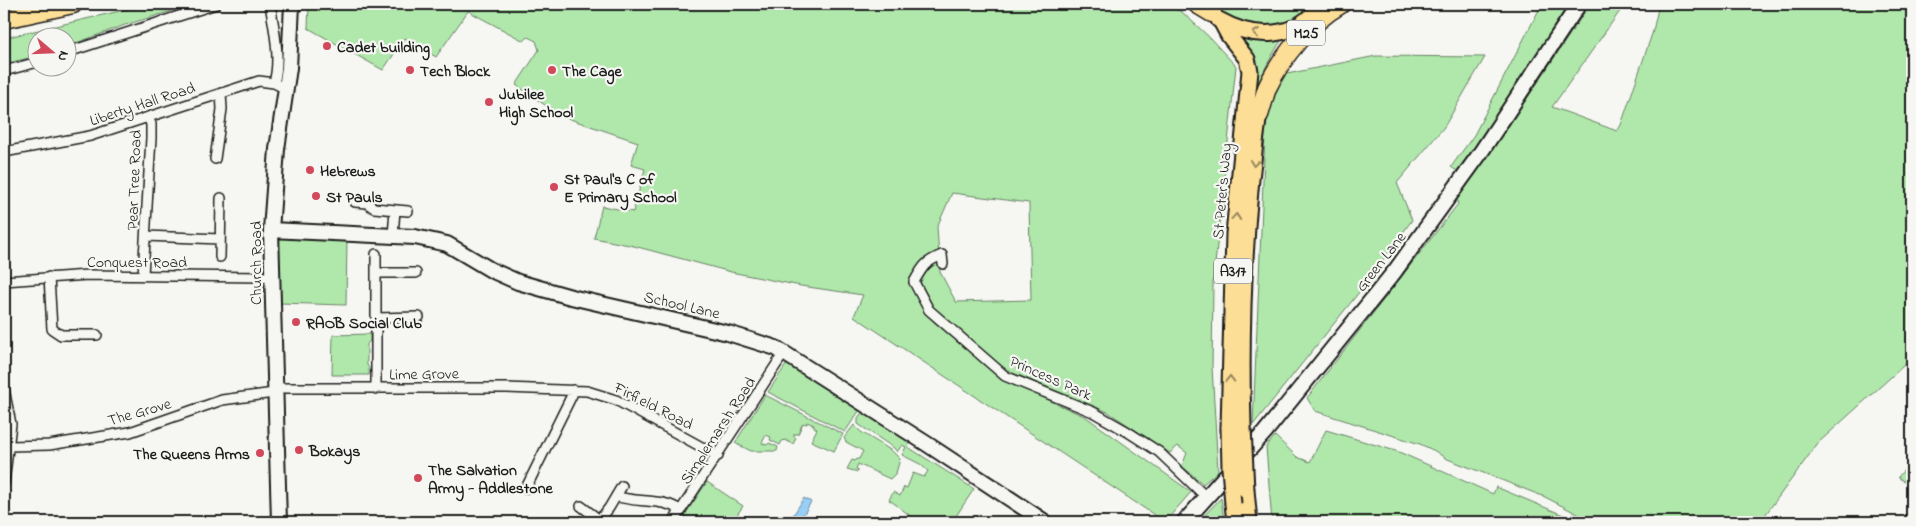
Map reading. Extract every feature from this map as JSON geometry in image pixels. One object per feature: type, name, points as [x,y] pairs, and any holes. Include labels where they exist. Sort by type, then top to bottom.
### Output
[{"type":"highway","points":[[4,18],[74,4]]},
{"type":"highway","name":"M25","points":[[1259,114],[1267,89],[1288,53],[1331,9],[1341,4]]},
{"type":"main road","name":"St Peter's Way","points":[[1234,522],[1230,468],[1236,428],[1250,206],[1263,88],[1272,65],[1284,45],[1301,25],[1322,6]]},
{"type":"main road","name":"St Peter's Way","points":[[1209,10],[1247,59],[1250,77],[1234,234],[1236,428],[1249,522]]},
{"type":"main road","points":[[1209,10],[1245,32],[1259,34],[1280,32],[1301,25]]},
{"type":"street","points":[[78,49],[216,4]]},
{"type":"street","name":"Church Road","points":[[270,4],[280,86]]},
{"type":"street","name":"Church Road","points":[[279,522],[271,230],[280,86],[291,49],[292,4]]},
{"type":"street","name":"Green Lane","points":[[1184,522],[1265,432],[1396,271],[1479,155],[1579,4]]},
{"type":"street","points":[[4,71],[28,65]]},
{"type":"street","name":"Liberty Hall Road","points":[[4,152],[90,136],[259,81],[280,86]]},
{"type":"street","points":[[215,159],[222,109],[221,93]]},
{"type":"street","name":"Pear Tree Road","points":[[143,275],[151,138],[151,124],[148,116]]},
{"type":"street","points":[[220,256],[221,198]]},
{"type":"street","points":[[354,202],[367,203],[374,208],[408,211]]},
{"type":"street","points":[[393,236],[395,210]]},
{"type":"street","name":"School Lane","points":[[271,230],[437,240],[491,270],[518,282],[765,343],[784,353],[927,444],[1045,522]]},
{"type":"street","points":[[146,236],[220,239]]},
{"type":"street","points":[[376,254],[376,389]]},
{"type":"street","name":"Princess Park","points":[[943,264],[942,255],[932,259],[924,264],[914,282],[929,310],[952,332],[1005,376],[1093,412],[1153,447],[1206,497]]},
{"type":"street","points":[[376,273],[416,273]]},
{"type":"street","name":"Conquest Road","points":[[4,281],[49,277],[143,275],[271,278]]},
{"type":"street","points":[[49,277],[52,329],[61,335],[97,335]]},
{"type":"street","points":[[376,318],[419,317]]},
{"type":"street","name":"Simplemarsh Road","points":[[673,522],[784,353]]},
{"type":"street","name":"Lime Grove","points":[[274,391],[506,388],[573,390]]},
{"type":"street","points":[[4,389],[11,424],[4,483]]},
{"type":"street","points":[[526,488],[573,390]]},
{"type":"street","name":"Firfield Road","points":[[573,390],[587,391],[616,400],[718,456]]},
{"type":"street","name":"The Grove","points":[[9,446],[50,445],[130,432],[222,400],[274,391]]},
{"type":"street","points":[[581,506],[595,520],[602,517],[622,486]]},
{"type":"street","points":[[616,496],[628,500],[668,504],[681,511]]},
{"type":"green space","points":[[150,4],[195,4],[125,25],[78,42],[78,28],[47,28]]},
{"type":"green space","points":[[309,4],[1162,4],[1182,12],[1236,66],[1213,283],[1212,367],[1218,471],[1203,484],[1182,466],[1187,453],[1178,446],[1170,453],[1108,412],[1010,372],[933,321],[1000,378],[1086,417],[1191,492],[1165,522],[854,316],[863,295],[801,286],[731,272],[634,246],[594,238],[602,206],[633,212],[645,169],[631,165],[638,142],[561,116],[516,85],[539,50],[536,41],[528,37],[524,41],[468,11],[436,57],[405,38],[383,70],[308,28]],"holes":[[[952,193],[1029,203],[1031,300],[956,302],[940,272],[937,227]]]},
{"type":"green space","points":[[1216,4],[1312,4],[1308,10],[1284,25],[1245,27],[1222,13]]},
{"type":"green space","points":[[1542,4],[1569,4],[1490,126],[1457,171],[1451,167],[1474,135]]},
{"type":"green space","points":[[1590,4],[1625,4],[1552,107],[1617,131],[1621,125],[1653,31],[1659,4],[1912,4],[1912,358],[1818,443],[1760,522],[1593,522],[1545,497],[1445,458],[1420,444],[1315,411],[1307,398],[1458,204],[1456,198],[1510,124]]},
{"type":"green space","points":[[28,32],[28,58],[4,64],[4,38]]},
{"type":"green space","points":[[1235,35],[1283,38],[1267,64],[1256,93],[1252,94]]},
{"type":"green space","points":[[1376,56],[1485,57],[1444,127],[1397,183],[1412,220],[1368,281],[1253,425],[1265,133],[1271,95],[1277,76]]},
{"type":"green space","points":[[279,234],[347,238],[346,305],[279,303]]},
{"type":"green space","points":[[370,334],[370,341],[367,344],[369,375],[332,375],[333,335]]},
{"type":"green space","points":[[786,365],[792,365],[861,408],[845,432],[768,392]]},
{"type":"green space","points":[[765,395],[843,434],[834,451],[811,441],[817,429],[814,425],[807,422],[807,424],[803,423],[798,434],[794,434],[796,438],[793,444],[785,440],[780,445],[770,440],[771,437],[766,435],[762,443],[767,445],[769,443],[778,447],[777,451],[751,451],[735,443]]},
{"type":"green space","points":[[864,410],[909,440],[908,447],[974,489],[952,522],[930,523],[919,521],[889,500],[893,492],[900,496],[904,487],[907,488],[913,473],[924,477],[928,471],[920,464],[902,455],[906,447],[902,445],[897,452],[858,424],[858,418]]},
{"type":"green space","points":[[854,425],[861,432],[892,451],[900,459],[896,473],[890,479],[858,464],[856,469],[858,472],[847,469],[852,460],[859,459],[863,451],[846,442],[844,438]]},
{"type":"green space","points":[[1326,430],[1399,452],[1493,494],[1496,487],[1580,522],[1272,522],[1266,447],[1275,436],[1297,457],[1310,462]]},
{"type":"green space","points":[[1912,461],[1912,488],[1898,477]]},
{"type":"green space","points":[[707,482],[743,506],[732,522],[680,522]]},
{"type":"green space","points":[[1221,498],[1224,522],[1198,522]]},
{"type":"water","points":[[804,498],[811,502],[799,522],[789,522]]},
{"type":"place","name":"Cadet building","points":[[327,46]]},
{"type":"place","name":"Tech Block","points":[[410,70]]},
{"type":"place","name":"The Cage","points":[[552,70]]},
{"type":"place","name":"Jubilee High School","points":[[489,102]]},
{"type":"place","name":"Hebrews","points":[[310,170]]},
{"type":"place","name":"St Paul's C of E Primary School","points":[[554,187]]},
{"type":"place","name":"St Pauls","points":[[316,196]]},
{"type":"place","name":"RAOB Social Club","points":[[296,322]]},
{"type":"place","name":"Bokays","points":[[299,450]]},
{"type":"place","name":"The Queens Arms","points":[[260,453]]},
{"type":"place","name":"The Salvation Army - Addlestone","points":[[418,478]]}]
